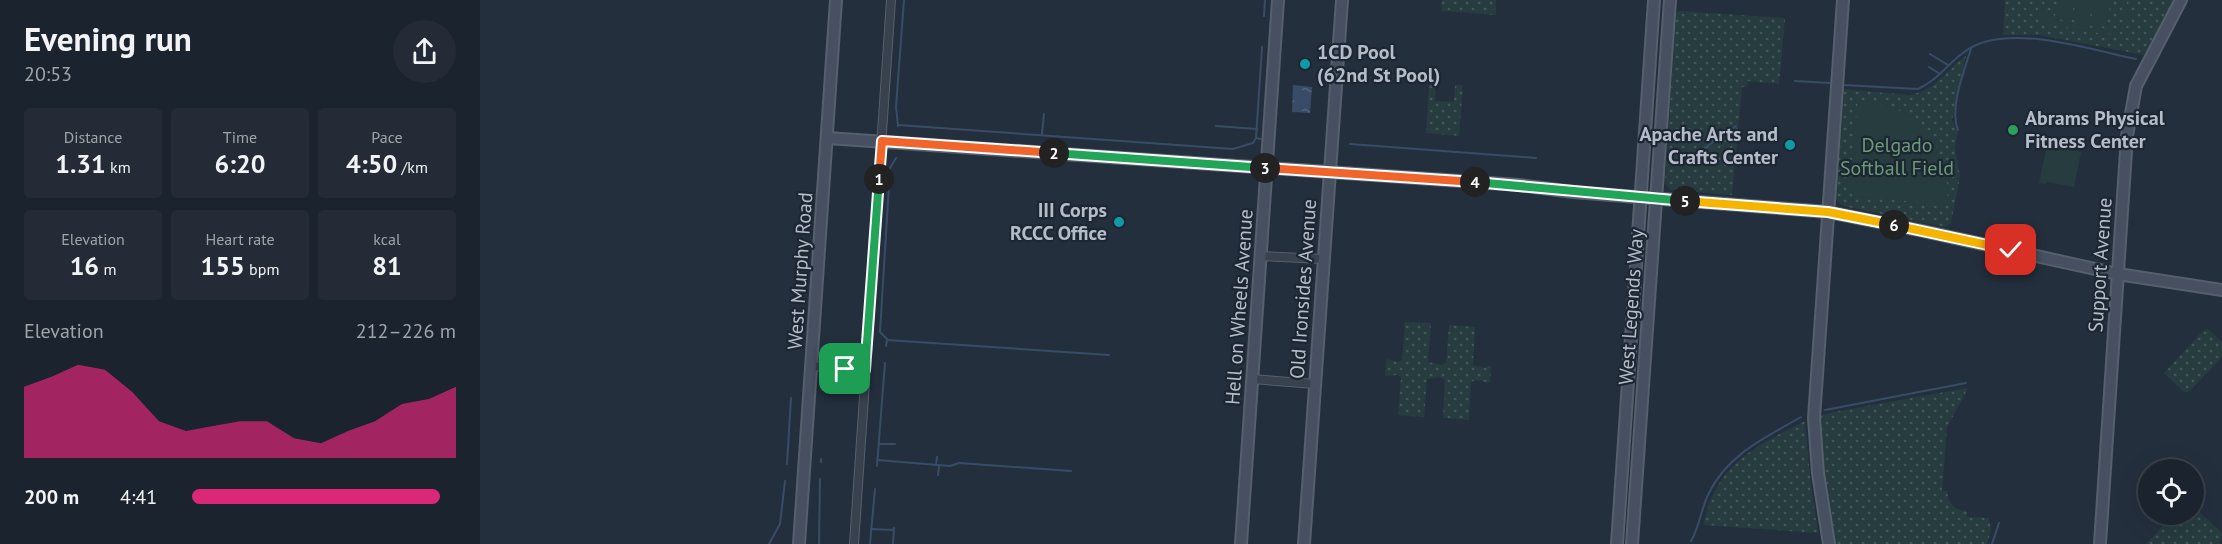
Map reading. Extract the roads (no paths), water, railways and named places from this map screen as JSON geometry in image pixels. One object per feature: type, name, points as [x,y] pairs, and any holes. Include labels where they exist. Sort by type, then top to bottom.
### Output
[{"type":"street","name":"West Murphy Road","points":[[799,544],[836,0]]},
{"type":"street","points":[[854,544],[891,0]]},
{"type":"street","name":"Hell on Wheels Avenue","points":[[1241,544],[1278,0]]},
{"type":"street","name":"Old Ironsides Avenue","points":[[1304,544],[1342,0]]},
{"type":"street","name":"West Legends Way","points":[[1617,544],[1654,0]]},
{"type":"street","name":"West Legends Way","points":[[1632,544],[1670,0]]},
{"type":"street","points":[[1829,544],[1818,472],[1814,418],[1843,0]]},
{"type":"street","name":"Support Avenue","points":[[2100,544],[2127,136],[2136,86],[2181,0]]},
{"type":"street","points":[[827,138],[1519,185],[1641,198],[1828,212],[2118,274],[2222,290]]},
{"type":"street","points":[[1261,256],[1323,259]]},
{"type":"street","points":[[811,366],[865,370]]},
{"type":"street","points":[[1252,379],[1315,384]]},
{"type":"water","points":[[1293,85],[1312,87],[1310,113],[1292,112]]},
{"type":"waterway","points":[[898,126],[896,107],[904,0]]},
{"type":"waterway","points":[[1264,16],[1265,0]]},
{"type":"waterway","points":[[1843,85],[1918,89],[1934,79],[1968,49],[1993,40],[2013,38],[2055,42],[2136,59]]},
{"type":"waterway","points":[[1261,139],[1256,138],[1262,47]]},
{"type":"waterway","points":[[1958,130],[1956,101],[1971,49]]},
{"type":"waterway","points":[[1930,54],[1948,65]]},
{"type":"waterway","points":[[1929,67],[1940,74]]},
{"type":"waterway","points":[[1795,81],[1830,83]]},
{"type":"waterway","points":[[1042,134],[1044,114]]},
{"type":"waterway","points":[[898,125],[1233,149],[1253,143],[1256,138]]},
{"type":"waterway","points":[[1216,126],[1257,129]]},
{"type":"waterway","points":[[1678,163],[1736,126]]},
{"type":"waterway","points":[[1350,144],[1536,158]]},
{"type":"waterway","points":[[887,339],[880,332],[890,168],[896,158]]},
{"type":"waterway","points":[[886,346],[887,340],[1109,355]]},
{"type":"waterway","points":[[877,466],[885,363]]},
{"type":"waterway","points":[[1825,410],[1966,383]]},
{"type":"waterway","points":[[787,464],[791,398]]},
{"type":"waterway","points":[[1691,541],[1709,493],[1726,468],[1749,448],[1801,417]]},
{"type":"waterway","points":[[879,444],[895,444]]},
{"type":"waterway","points":[[936,465],[937,457]]},
{"type":"waterway","points":[[877,460],[950,466],[959,463],[1071,471]]},
{"type":"waterway","points":[[938,475],[939,466]]},
{"type":"waterway","points":[[819,544],[820,479]]},
{"type":"waterway","points":[[769,544],[780,524],[785,481]]},
{"type":"waterway","points":[[870,544],[875,489]]},
{"type":"waterway","points":[[1992,544],[1999,523]]},
{"type":"waterway","points":[[871,529],[893,530],[894,528],[893,544]]},
{"type":"place","name":"1CD Pool (62nd St Pool)","points":[[1305,64]]},
{"type":"place","name":"Abrams Physical Fitness Center","points":[[2013,130]]},
{"type":"place","name":"Apache Arts and Crafts Center","points":[[1790,145]]},
{"type":"place","name":"III Corps RCCC Office","points":[[1119,222]]},
{"type":"park label","name":"Delgado Softball Field","points":[[1897,156]]}]
